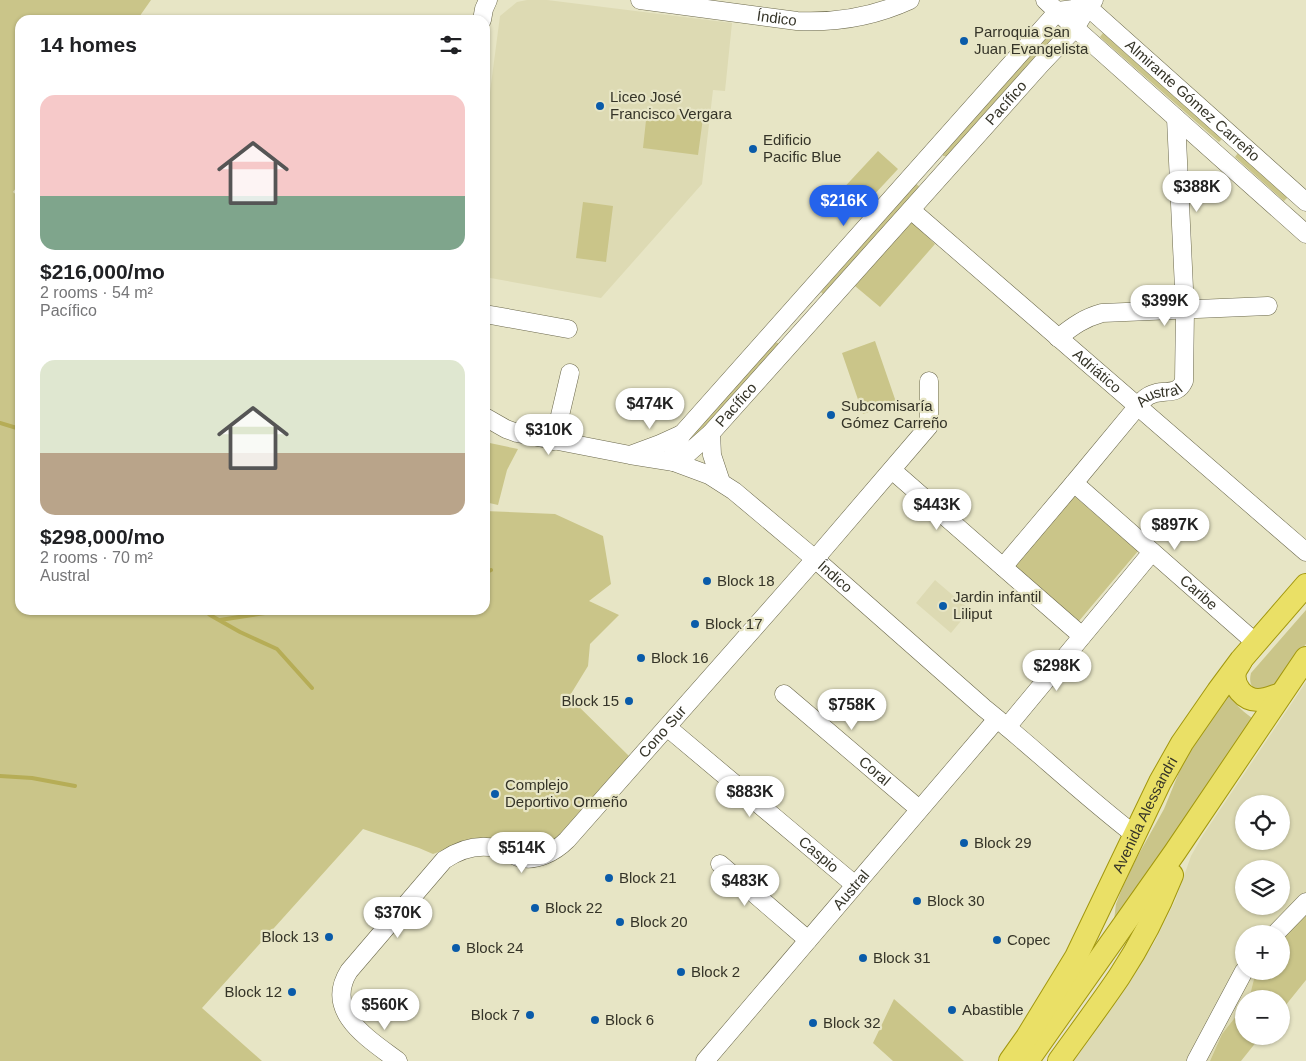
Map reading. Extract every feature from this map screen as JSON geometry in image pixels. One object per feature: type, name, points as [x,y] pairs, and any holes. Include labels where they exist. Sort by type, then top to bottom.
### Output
[{"type":"main road","name":"Avenida Alessandri","points":[[1010,1061],[1028,1037],[1076,957],[1160,782],[1182,743],[1241,660],[1306,585]]},
{"type":"main road","points":[[1241,660],[1235,670],[1235,682],[1237,688],[1245,696],[1261,700],[1281,694]]},
{"type":"main road","points":[[1028,1061],[1110,946],[1303,664]]},
{"type":"main road","points":[[1060,1061],[1118,978],[1131,956],[1166,889],[1174,869],[1175,852]]},
{"type":"main road","points":[[1101,1001],[1111,972],[1108,925],[1111,883]]},
{"type":"street","name":"Índico","points":[[640,0],[816,22],[855,19],[892,8],[910,0]]},
{"type":"street","points":[[1052,6],[1087,2]]},
{"type":"street","name":"Pacífico","points":[[1052,6],[682,434],[674,450],[674,462],[685,456],[712,433],[1040,64],[1075,28],[1087,2]]},
{"type":"street","name":"Almirante Gómez Carreño","points":[[1087,2],[1303,199]]},
{"type":"street","name":"Almirante Gómez Carreño","points":[[1052,6],[1306,234]]},
{"type":"street","name":"Austral","points":[[1003,567],[1137,406],[1151,394],[1176,390],[1183,385],[1185,377],[1185,310],[1176,118]]},
{"type":"street","points":[[1217,155],[1234,138]]},
{"type":"street","points":[[1284,214],[1303,199]]},
{"type":"street","name":"Adriático","points":[[911,210],[1306,552]]},
{"type":"street","points":[[1058,338],[1089,317],[1102,314],[1268,306]]},
{"type":"street","points":[[490,315],[568,329]]},
{"type":"street","points":[[554,440],[570,373]]},
{"type":"street","name":"Cono Sur","points":[[398,1061],[371,1040],[353,1023],[345,1012],[341,991],[349,970],[444,860],[460,851],[477,847],[503,850],[518,857],[529,859],[555,850],[567,840],[815,560],[929,426],[929,382]]},
{"type":"street","name":"Índico","points":[[490,420],[518,433],[689,466],[721,482],[815,560],[984,708],[1135,835]]},
{"type":"street","points":[[712,433],[712,455],[721,482]]},
{"type":"street","points":[[630,455],[682,434]]},
{"type":"street","points":[[892,470],[1082,636]]},
{"type":"street","name":"Caribe","points":[[1074,483],[1256,643]]},
{"type":"street","name":"Austral","points":[[705,1061],[920,809],[1082,636],[1152,552]]},
{"type":"street","name":"Coral","points":[[784,694],[920,809]]},
{"type":"street","name":"Caspio","points":[[667,726],[855,886]]},
{"type":"street","points":[[720,864],[808,940]]},
{"type":"street","points":[[1284,925],[1306,902]]},
{"type":"street","points":[[1196,1061],[1239,980]]},
{"type":"shaded area","points":[[0,0],[151,0],[140,15],[15,15],[15,189],[13,192],[15,194],[15,615],[490,615],[490,511],[555,514],[603,536],[611,584],[589,601],[619,615],[590,644],[588,666],[569,697],[629,756],[561,835],[549,844],[535,849],[447,849],[433,854],[363,829],[202,1008],[262,1061],[0,1061]]},
{"type":"shaded area","points":[[547,0],[732,23],[725,91],[713,90],[702,184],[601,298],[490,278],[490,92],[500,16],[517,2]]},
{"type":"shaded area","points":[[1049,32],[1054,36],[947,156],[943,156],[943,152]]},
{"type":"shaded area","points":[[1103,33],[1222,139],[1219,142],[1100,37]]},
{"type":"shaded area","points":[[647,111],[703,118],[698,155],[643,148]]},
{"type":"shaded area","points":[[878,151],[898,169],[858,212],[838,194]]},
{"type":"shaded area","points":[[1238,153],[1288,197],[1284,201],[1235,157]]},
{"type":"shaded area","points":[[916,184],[920,187],[824,295],[821,292]]},
{"type":"shaded area","points":[[583,202],[613,206],[606,262],[576,258]]},
{"type":"shaded area","points":[[911,221],[935,244],[880,307],[855,286]]},
{"type":"shaded area","points":[[875,341],[896,402],[863,414],[842,353]]},
{"type":"shaded area","points":[[774,342],[778,343],[778,346],[683,452],[679,448]]},
{"type":"shaded area","points":[[490,443],[518,449],[507,470],[498,505],[490,503]]},
{"type":"shaded area","points":[[1073,495],[1138,551],[1079,621],[1013,565]]},
{"type":"shaded area","name":"Jardin infantil Liliput","points":[[935,580],[970,610],[951,633],[916,603]]},
{"type":"shaded area","points":[[1306,610],[1306,644],[1273,688],[1262,695],[1252,686],[1250,681],[1251,673]]},
{"type":"shaded area","points":[[1306,682],[1306,915],[1290,930],[1290,925],[1235,925],[1235,980],[1254,980],[1251,990],[1235,990],[1235,1017],[1222,1034],[1210,1061],[1073,1061],[1154,943],[1175,901],[1191,856],[1203,835]]},
{"type":"shaded area","points":[[1228,689],[1237,705],[1252,718],[1242,744],[1114,920],[1116,904],[1123,886],[1164,809],[1189,748]]},
{"type":"shaded area","points":[[1306,915],[1306,980],[1290,1000],[1290,990],[1251,990],[1254,980],[1290,980],[1290,930]]},
{"type":"shaded area","points":[[894,999],[964,1061],[893,1061],[873,1043]]},
{"type":"shaded area","points":[[1235,1017],[1235,1045],[1254,1045],[1241,1061],[1210,1061],[1222,1034]]},
{"type":"waterway","points":[[0,423],[15,428]]},
{"type":"waterway","points":[[210,615],[240,632],[277,649],[312,688]]},
{"type":"waterway","points":[[220,620],[252,615]]},
{"type":"waterway","points":[[0,776],[32,778],[75,786]]},
{"type":"place","name":"Parroquia San Juan Evangelista","points":[[964,41]]},
{"type":"place","name":"Liceo José Francisco Vergara","points":[[600,106]]},
{"type":"place","name":"Edificio Pacific Blue","points":[[753,149]]},
{"type":"place","name":"Subcomisaría Gómez Carreño","points":[[831,415]]},
{"type":"place","name":"Block 18","points":[[707,581]]},
{"type":"place","name":"Jardin infantil Liliput","points":[[943,606]]},
{"type":"place","name":"Block 17","points":[[695,624]]},
{"type":"place","name":"Block 16","points":[[641,658]]},
{"type":"place","name":"Block 15","points":[[629,701]]},
{"type":"place","name":"Complejo Deportivo Ormeño","points":[[495,794]]},
{"type":"place","name":"Block 29","points":[[964,843]]},
{"type":"place","name":"Block 21","points":[[609,878]]},
{"type":"place","name":"Block 30","points":[[917,901]]},
{"type":"place","name":"Block 22","points":[[535,908]]},
{"type":"place","name":"Block 20","points":[[620,922]]},
{"type":"place","name":"Block 13","points":[[329,937]]},
{"type":"place","name":"Copec","points":[[997,940]]},
{"type":"place","name":"Block 24","points":[[456,948]]},
{"type":"place","name":"Block 31","points":[[863,958]]},
{"type":"place","name":"Block 2","points":[[681,972]]},
{"type":"place","name":"Block 12","points":[[292,992]]},
{"type":"place","name":"Abastible","points":[[952,1010]]},
{"type":"place","name":"Block 7","points":[[530,1015]]},
{"type":"place","name":"Block 6","points":[[595,1020]]},
{"type":"place","name":"Block 32","points":[[813,1023]]}]
